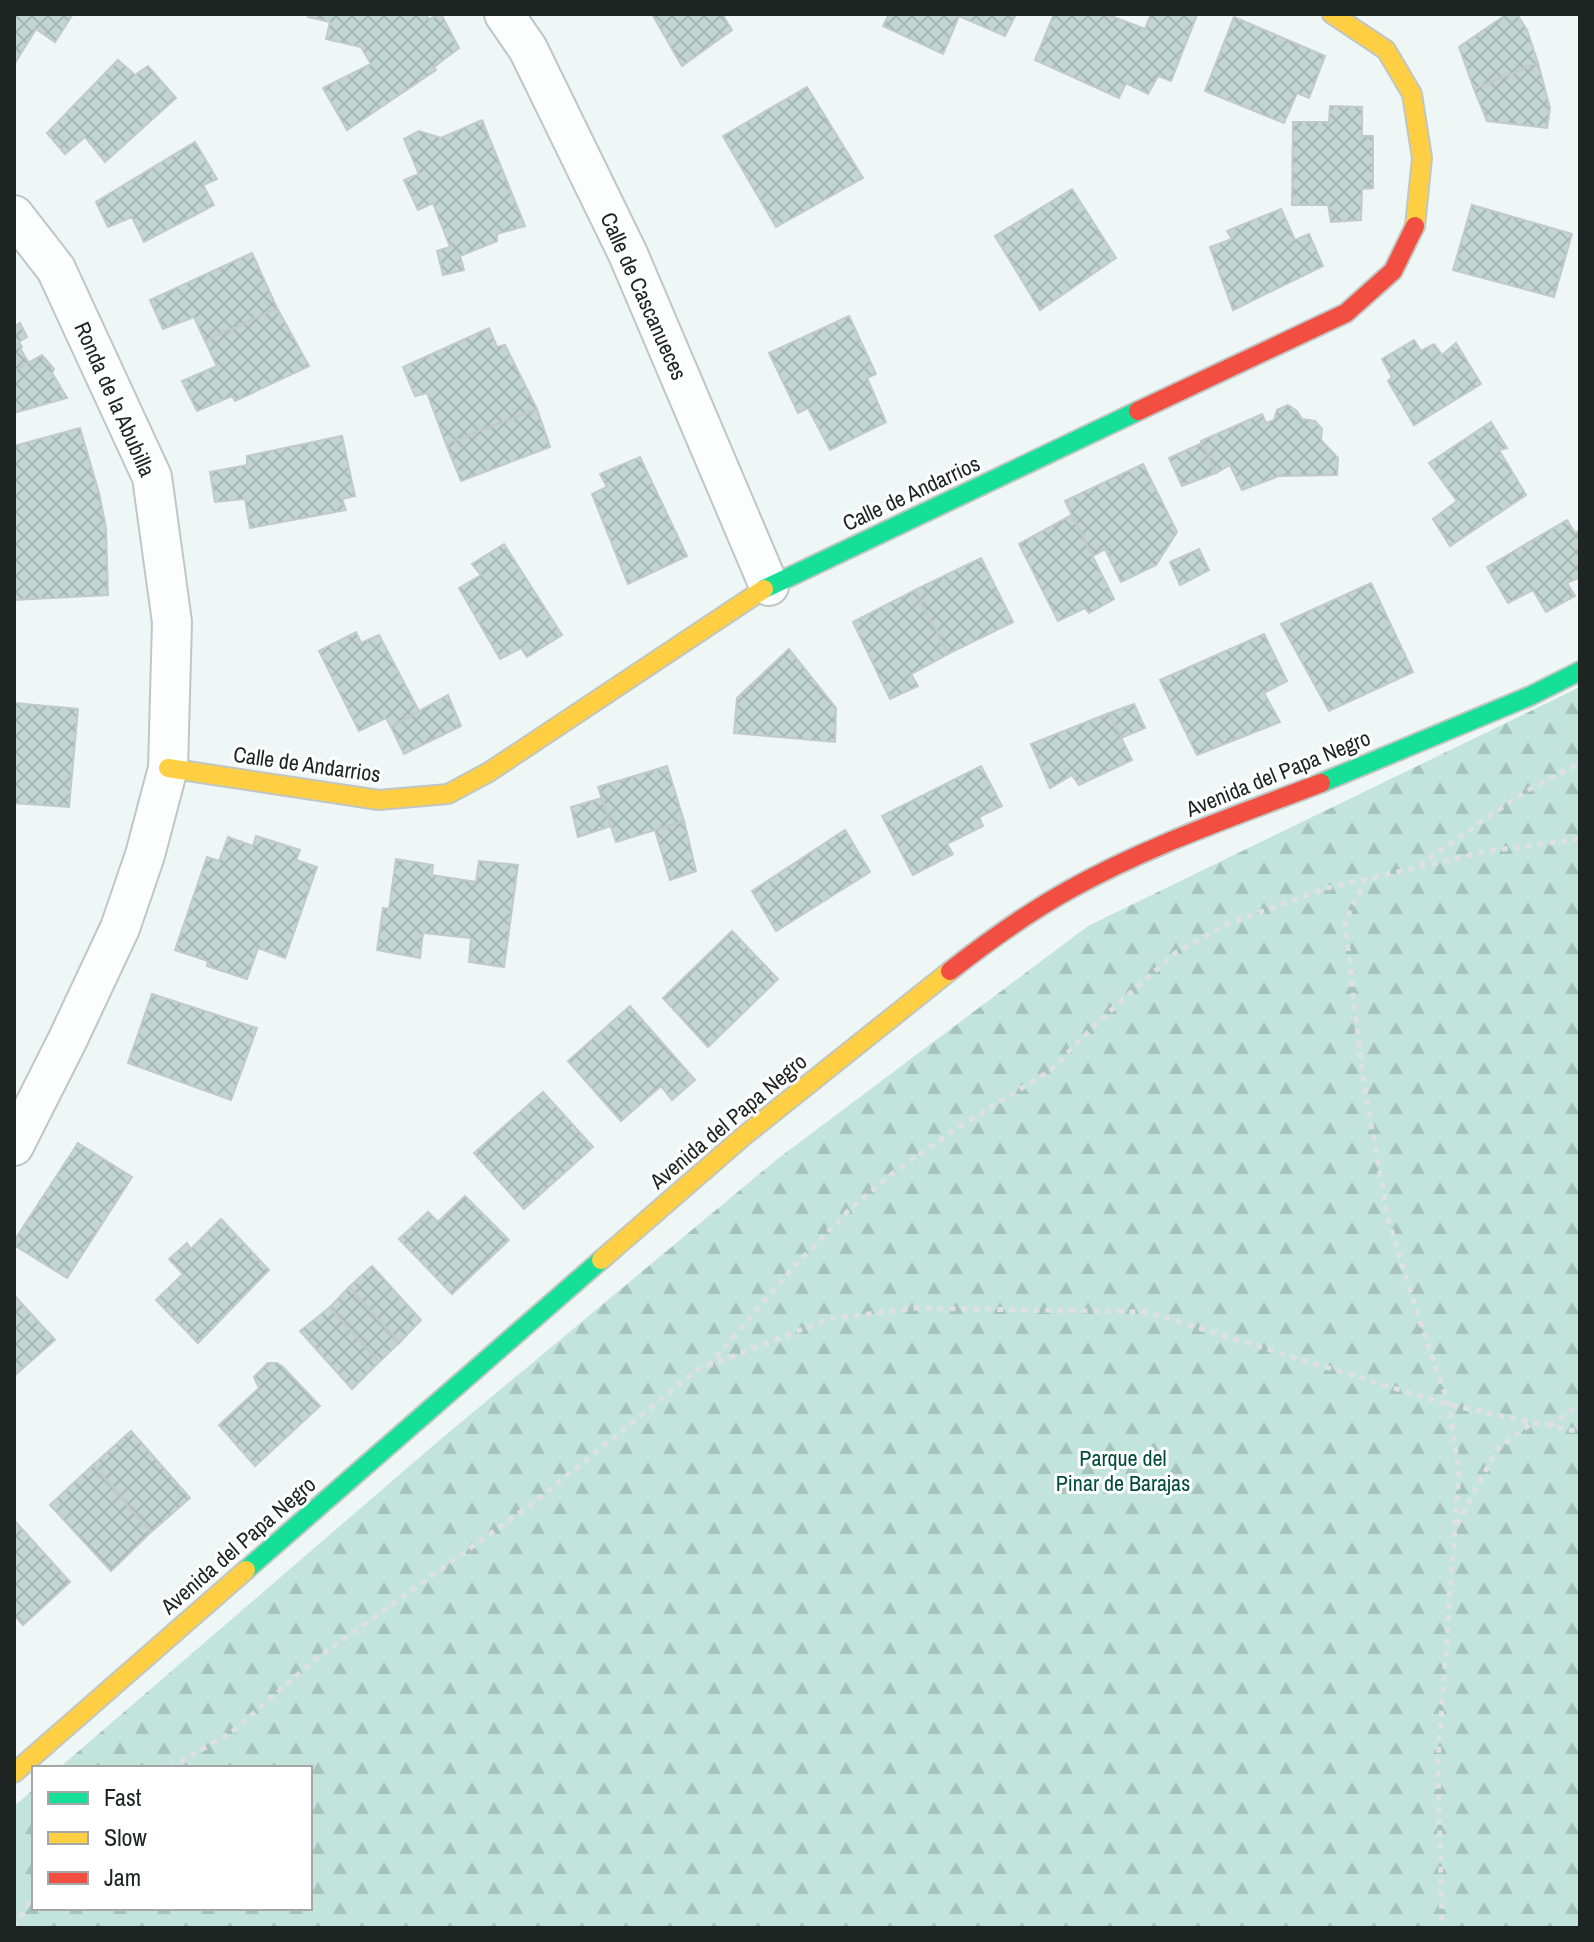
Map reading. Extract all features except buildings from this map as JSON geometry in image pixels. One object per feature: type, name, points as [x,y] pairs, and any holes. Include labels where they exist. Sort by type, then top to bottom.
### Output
[{"type":"street","name":"Calle de Cascanueces","points":[[504,14],[528,49],[628,254],[769,586]]},
{"type":"street","name":"Calle de Andarrios","points":[[168,768],[379,800],[448,794],[489,772],[769,586],[1346,313],[1393,271],[1417,221],[1422,158],[1412,94],[1386,50],[1332,14]]},
{"type":"street","name":"Ronda de la Abubilla","points":[[14,215],[56,269],[152,477],[172,622],[168,768],[145,855],[120,928],[14,1146]]},
{"type":"street","name":"Avenida del Papa Negro","points":[[14,1773],[745,1135],[985,943],[1067,891],[1155,848],[1487,714],[1580,671]]},
{"type":"path","points":[[1418,867],[1526,791],[1580,763]]},
{"type":"path","points":[[707,1367],[792,1269],[848,1211],[898,1169],[1051,1070],[1098,1022],[1175,953],[1227,924],[1327,888],[1489,851],[1580,839]]},
{"type":"path","points":[[1366,878],[1345,921],[1362,1072],[1388,1219],[1449,1405],[1459,1472],[1438,1760],[1442,1928]]},
{"type":"path","points":[[173,1766],[233,1731],[316,1659],[533,1503],[697,1370],[829,1319],[914,1308],[1147,1312],[1449,1405],[1580,1432]]},
{"type":"path","points":[[1550,1426],[1580,1404]]},
{"type":"path","points":[[1454,1530],[1497,1449],[1533,1422]]},
{"type":"path","points":[[14,1928],[32,1897]]},
{"type":"green space","name":"Parque del Pinar de Barajas","points":[[1580,687],[1580,1928],[14,1928],[14,1806],[32,1791],[32,1910],[312,1910],[312,1766],[61,1766],[435,1444],[776,1160],[1088,926]]},
{"type":"traffic: fast","points":[[764,589],[1138,411]]},
{"type":"traffic: fast","points":[[1321,783],[1530,696],[1580,671]]},
{"type":"traffic: fast","points":[[246,1570],[601,1260]]},
{"type":"traffic: slow","points":[[1332,14],[1386,50],[1412,94],[1422,158],[1415,226]]},
{"type":"traffic: slow","points":[[168,768],[379,800],[448,794],[489,772],[764,589]]},
{"type":"traffic: slow","points":[[601,1260],[745,1135],[950,971]]},
{"type":"traffic: slow","points":[[14,1773],[246,1570]]},
{"type":"traffic: jam","points":[[1138,411],[1346,313],[1393,271],[1415,226]]},
{"type":"traffic: jam","points":[[950,971],[1022,919],[1097,875],[1192,832],[1321,783]]}]
